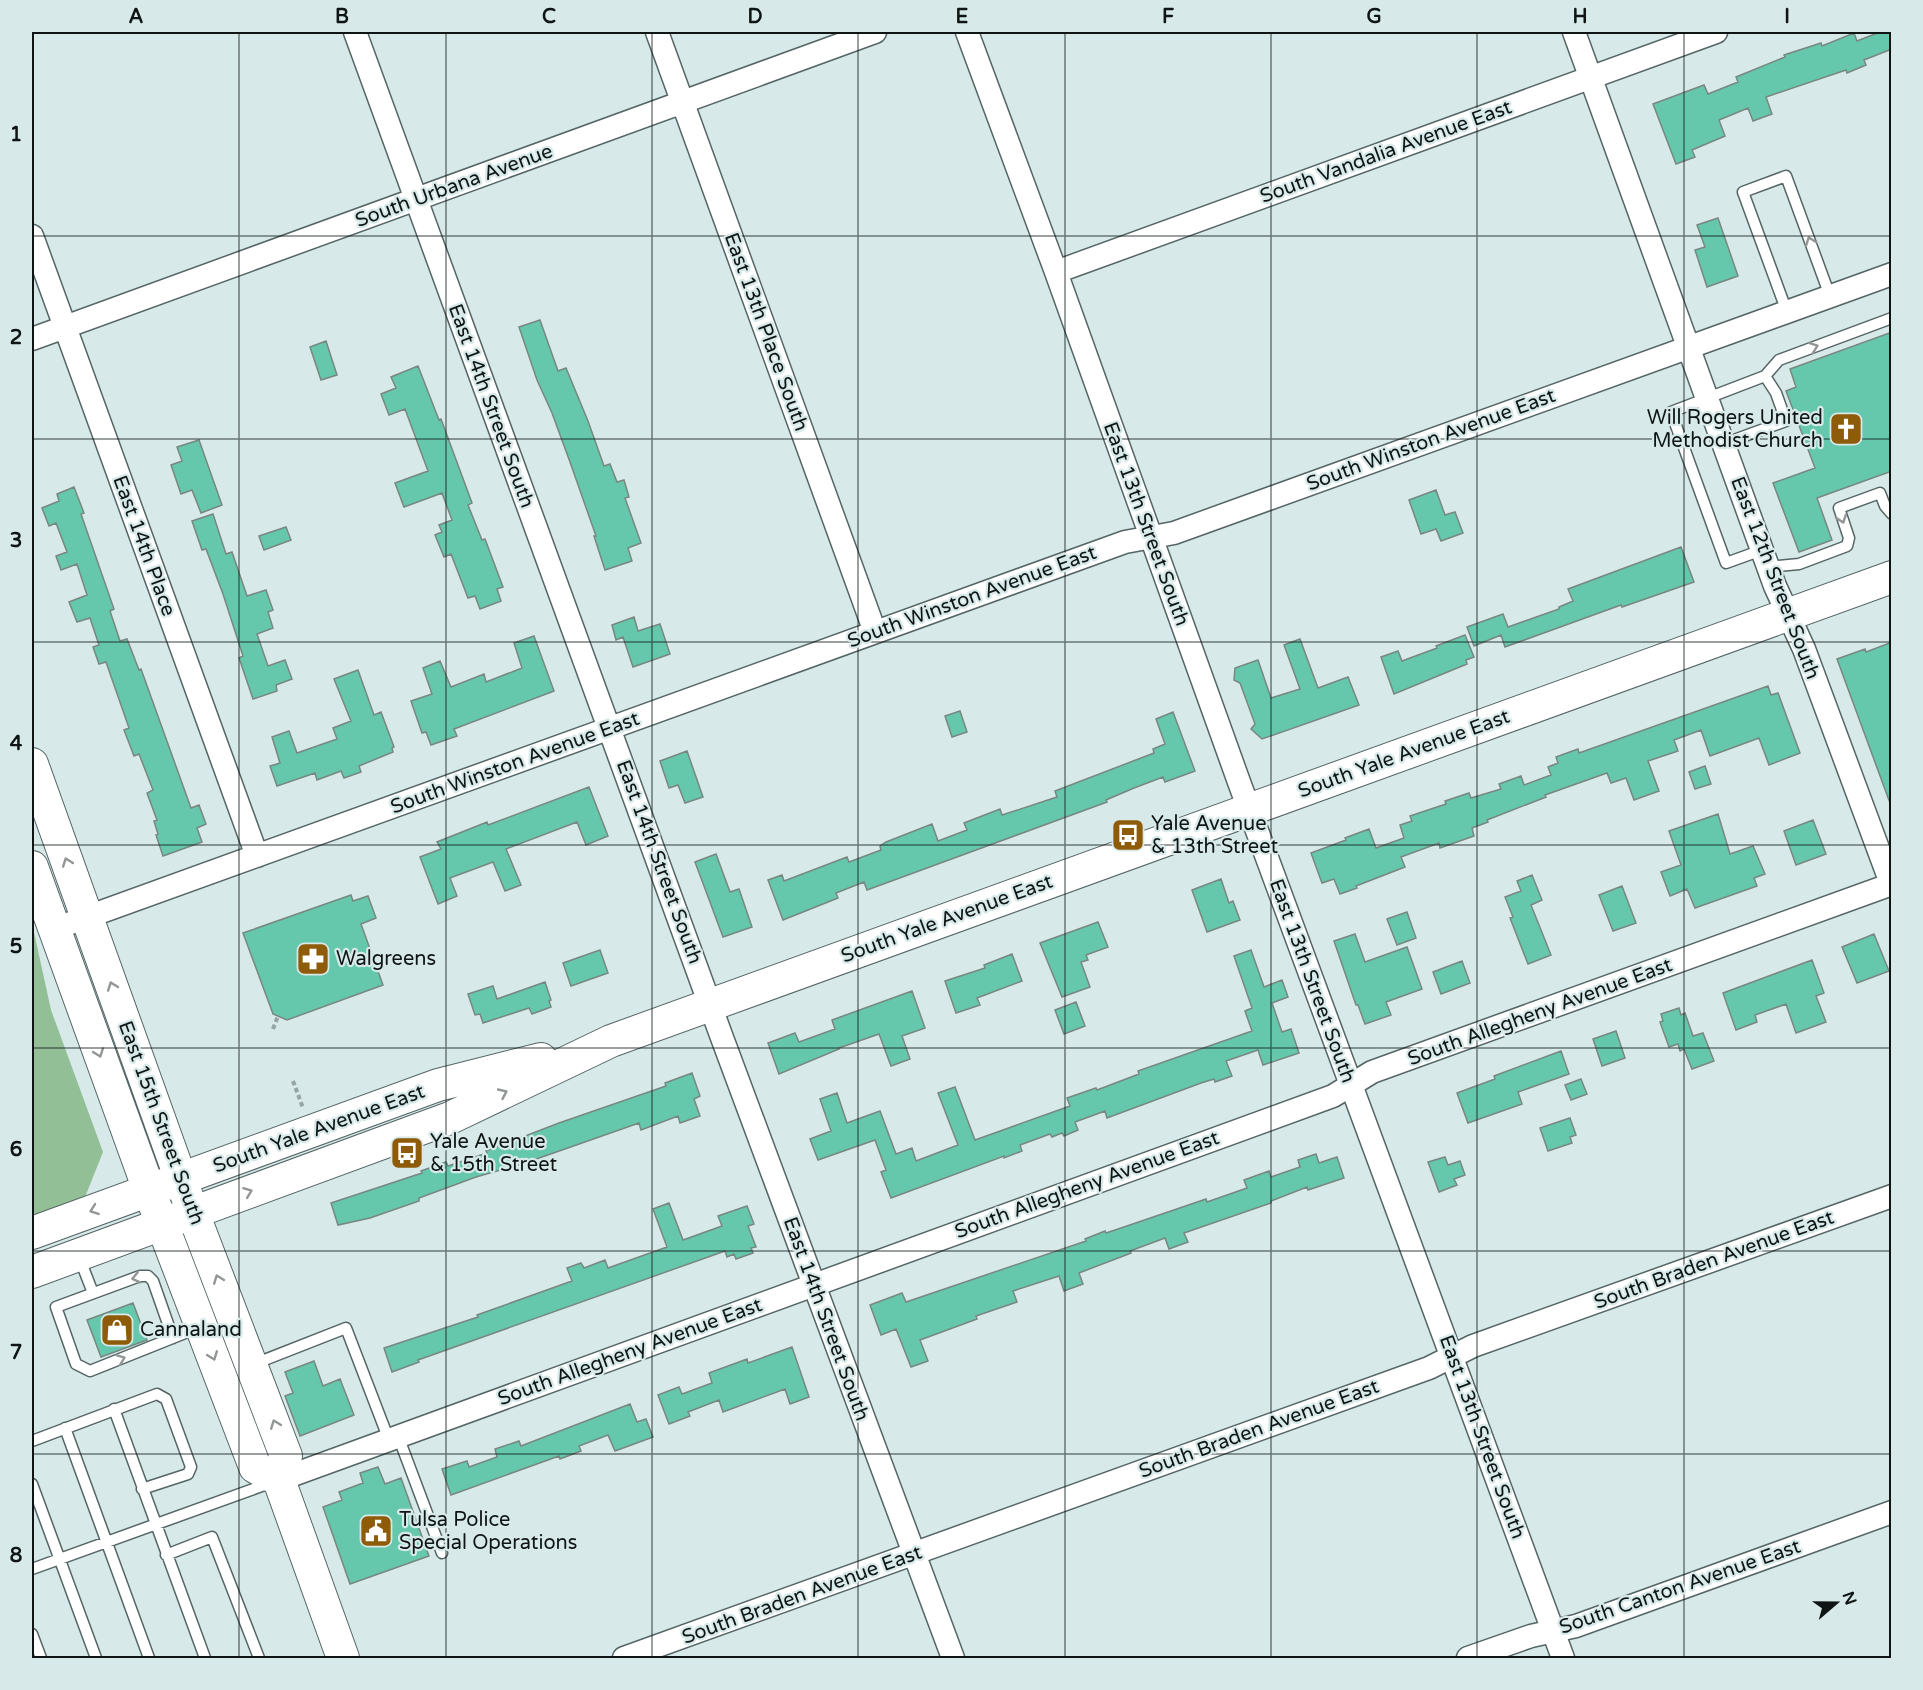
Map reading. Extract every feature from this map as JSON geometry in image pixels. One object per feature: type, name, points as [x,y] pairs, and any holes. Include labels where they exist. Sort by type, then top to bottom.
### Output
[{"type":"main road","name":"South Yale Avenue East","points":[[32,1272],[450,1118],[611,1041],[1892,577]]},
{"type":"main road","name":"East 15th Street South","points":[[32,764],[193,1213],[286,1456],[279,1480],[255,1467],[161,1223],[32,867]]},
{"type":"main road","name":"South Yale Avenue East","points":[[32,1233],[438,1085],[611,1041]]},
{"type":"main road","points":[[438,1085],[450,1118]]},
{"type":"main road","points":[[279,1480],[343,1659]]},
{"type":"street","name":"East 14th Street South","points":[[355,32],[710,1005],[953,1659]]},
{"type":"street","name":"East 13th Place South","points":[[657,32],[875,632]]},
{"type":"street","name":"South Urbana Avenue","points":[[32,339],[875,32]]},
{"type":"street","name":"East 13th Street South","points":[[967,32],[1250,810],[1563,1659]]},
{"type":"street","name":"East 12th Street South","points":[[1574,32],[1765,559],[1804,649],[1891,885]]},
{"type":"street","name":"South Vandalia Avenue East","points":[[1056,272],[1716,32]]},
{"type":"street","name":"East 14th Place","points":[[32,236],[256,856]]},
{"type":"street","name":"South Winston Avenue East","points":[[54,929],[1125,542],[1174,533],[1892,274]]},
{"type":"street","name":"South Allegheny Avenue East","points":[[279,1480],[1333,1096],[1372,1072],[1891,885]]},
{"type":"street","name":"South Braden Avenue East","points":[[624,1659],[1429,1368],[1484,1342],[1892,1196]]},
{"type":"street","name":"South Canton Avenue East","points":[[1468,1659],[1531,1636],[1576,1626],[1892,1512]]},
{"type":"lane","points":[[1787,312],[1743,192],[1775,180],[1786,176],[1830,296]]},
{"type":"lane","points":[[1892,318],[1779,360],[1765,376],[1671,412],[1726,563],[1765,559],[1799,564],[1847,546],[1849,538],[1839,508],[1880,493],[1885,506],[1892,514]]},
{"type":"lane","points":[[1723,444],[1786,421],[1776,393],[1765,376]]},
{"type":"lane","points":[[78,1255],[93,1293]]},
{"type":"lane","points":[[173,1338],[153,1281],[148,1276],[140,1276],[56,1307],[76,1364],[90,1371],[201,1327]]},
{"type":"lane","points":[[252,1364],[346,1328],[442,1553]]},
{"type":"lane","points":[[32,1441],[157,1394],[166,1399],[191,1467],[188,1474],[142,1489]]},
{"type":"lane","points":[[114,1409],[205,1659]]},
{"type":"lane","points":[[65,1428],[149,1659]]},
{"type":"lane","points":[[32,1569],[279,1480]]},
{"type":"lane","points":[[32,1484],[96,1659]]},
{"type":"lane","points":[[166,1555],[212,1538],[259,1659]]},
{"type":"lane","points":[[32,1634],[41,1659]]},
{"type":"path","points":[[273,1029],[278,1016]]},
{"type":"path","points":[[293,1081],[304,1110]]},
{"type":"green space","points":[[32,923],[51,1010],[103,1152],[85,1197],[32,1216]]},
{"type":"building","points":[[1880,32],[1892,32],[1892,49],[1864,60],[1866,65],[1847,73],[1846,70],[1766,97],[1772,114],[1753,121],[1748,108],[1719,120],[1725,136],[1692,150],[1695,157],[1676,164],[1653,104],[1704,85],[1708,94],[1738,82],[1736,77],[1785,57],[1784,55],[1821,43],[1822,46],[1854,33],[1857,41]]},
{"type":"building","points":[[1718,218],[1738,276],[1707,287],[1695,250],[1705,247],[1697,225]]},
{"type":"building","points":[[540,320],[558,371],[566,368],[604,466],[610,464],[617,482],[624,480],[629,497],[625,498],[641,543],[628,548],[632,561],[605,570],[594,536],[596,536],[570,462],[537,380],[519,327]]},
{"type":"building","name":"Will Rogers United Methodist Church","points":[[1892,332],[1892,471],[1817,498],[1832,540],[1799,552],[1773,483],[1815,468],[1786,391],[1796,387],[1790,369]]},
{"type":"building","points":[[326,341],[337,375],[321,380],[310,347]]},
{"type":"building","points":[[418,366],[439,420],[441,419],[472,503],[468,505],[482,540],[485,539],[503,587],[497,589],[501,601],[480,609],[475,596],[468,598],[451,554],[444,557],[435,535],[442,532],[439,525],[452,520],[442,493],[404,507],[395,483],[428,471],[405,409],[389,415],[381,394],[396,388],[391,377]]},
{"type":"building","points":[[199,440],[222,505],[201,513],[192,490],[181,494],[171,465],[182,461],[177,447]]},
{"type":"building","points":[[74,487],[114,609],[110,611],[120,641],[127,639],[139,670],[141,669],[191,808],[199,805],[206,824],[197,828],[202,842],[163,856],[156,835],[158,834],[154,821],[157,820],[147,793],[153,790],[139,754],[134,756],[124,730],[129,728],[106,662],[99,664],[93,647],[99,645],[90,618],[77,622],[69,602],[87,595],[77,564],[61,570],[56,556],[67,552],[56,523],[49,526],[42,508],[59,501],[57,494]]},
{"type":"building","points":[[1436,490],[1445,515],[1455,512],[1463,533],[1441,541],[1436,529],[1421,534],[1409,500]]},
{"type":"building","points":[[213,514],[226,554],[232,552],[247,596],[266,590],[273,610],[268,612],[273,628],[257,634],[268,666],[285,660],[292,679],[276,685],[277,691],[253,699],[239,658],[243,656],[223,594],[206,549],[202,550],[192,521]]},
{"type":"building","points":[[286,527],[291,540],[264,550],[259,536]]},
{"type":"building","points":[[1681,547],[1694,582],[1622,607],[1621,605],[1505,647],[1501,635],[1474,646],[1467,627],[1503,614],[1508,627],[1559,609],[1573,601],[1568,589]]},
{"type":"building","points":[[634,617],[638,631],[660,624],[670,654],[633,667],[623,637],[616,640],[612,625]]},
{"type":"building","points":[[1465,635],[1474,657],[1466,660],[1467,664],[1394,694],[1381,657],[1398,651],[1402,661]]},
{"type":"building","points":[[534,636],[554,691],[454,729],[457,736],[431,745],[426,732],[422,733],[411,701],[432,694],[423,668],[440,661],[451,687],[484,674],[486,682],[522,668],[514,643]]},
{"type":"building","points":[[1300,639],[1318,688],[1348,677],[1359,705],[1262,739],[1251,729],[1255,724],[1240,683],[1234,680],[1235,668],[1258,660],[1271,698],[1300,689],[1284,645]]},
{"type":"building","points":[[1892,642],[1892,802],[1890,803],[1837,659],[1865,649],[1866,652]]},
{"type":"building","points":[[358,670],[374,715],[381,712],[394,747],[393,752],[359,766],[361,772],[344,778],[341,771],[317,780],[315,773],[277,786],[270,766],[280,763],[272,737],[289,731],[297,753],[337,739],[333,728],[351,721],[334,679]]},
{"type":"building","points":[[1768,686],[1771,695],[1778,693],[1800,753],[1769,765],[1759,738],[1710,756],[1701,730],[1674,740],[1678,751],[1648,761],[1659,791],[1634,800],[1626,778],[1611,783],[1607,773],[1545,795],[1546,797],[1487,820],[1488,822],[1472,828],[1474,836],[1440,848],[1439,843],[1401,857],[1405,867],[1356,886],[1357,888],[1340,894],[1334,879],[1322,883],[1311,853],[1369,829],[1376,848],[1404,838],[1400,825],[1412,821],[1410,816],[1446,804],[1445,801],[1469,793],[1471,798],[1501,789],[1499,784],[1521,776],[1524,785],[1551,775],[1548,767],[1558,763],[1556,757],[1578,749],[1579,753]]},
{"type":"building","points":[[960,711],[967,732],[952,737],[945,716]]},
{"type":"building","points":[[1173,712],[1195,771],[1165,782],[1163,777],[1106,800],[1107,802],[867,890],[864,882],[836,893],[838,898],[783,920],[768,880],[782,875],[784,881],[847,857],[849,862],[881,850],[880,846],[886,842],[932,824],[938,841],[967,830],[964,823],[1000,809],[1002,815],[1057,797],[1055,791],[1154,753],[1153,749],[1165,744],[1156,719]]},
{"type":"building","points":[[687,751],[703,797],[685,803],[678,785],[669,788],[660,761]]},
{"type":"building","points":[[1705,766],[1711,784],[1695,789],[1689,772]]},
{"type":"building","points":[[589,787],[608,836],[586,845],[577,822],[506,849],[521,885],[505,891],[493,862],[450,878],[457,896],[438,904],[420,857],[441,849],[437,842]]},
{"type":"building","points":[[1718,814],[1730,854],[1753,846],[1765,874],[1754,878],[1757,886],[1695,908],[1687,889],[1670,896],[1661,872],[1681,865],[1669,831]]},
{"type":"building","points":[[1813,820],[1826,854],[1796,865],[1784,831]]},
{"type":"building","points":[[716,854],[730,892],[739,889],[752,927],[723,937],[695,862]]},
{"type":"building","points":[[1532,875],[1542,900],[1531,905],[1551,955],[1528,964],[1510,918],[1513,917],[1505,897],[1521,891],[1517,881]]},
{"type":"building","points":[[1221,879],[1229,903],[1233,901],[1240,920],[1207,932],[1192,890]]},
{"type":"building","points":[[1622,886],[1636,923],[1613,931],[1599,895]]},
{"type":"building","name":"Walgreens","points":[[351,895],[353,901],[368,896],[376,918],[361,924],[383,985],[287,1020],[273,1014],[243,933]]},
{"type":"building","points":[[1407,912],[1416,938],[1397,945],[1387,919]]},
{"type":"building","points":[[1098,922],[1108,947],[1086,955],[1088,960],[1081,962],[1090,987],[1062,997],[1040,943]]},
{"type":"building","points":[[1355,934],[1365,962],[1407,947],[1422,989],[1386,1002],[1391,1015],[1365,1024],[1334,941]]},
{"type":"building","points":[[1874,934],[1889,971],[1857,983],[1842,947]]},
{"type":"building","points":[[600,950],[608,973],[571,986],[563,963]]},
{"type":"building","points":[[1251,950],[1264,987],[1282,980],[1288,997],[1272,1003],[1282,1032],[1291,1029],[1299,1053],[1263,1065],[1258,1050],[1226,1061],[1232,1076],[1215,1082],[1214,1079],[1201,1083],[1107,1118],[1105,1111],[1075,1122],[1078,1130],[1064,1136],[1062,1133],[1052,1137],[1050,1134],[1020,1145],[1022,1151],[891,1198],[881,1172],[886,1170],[875,1140],[818,1160],[810,1139],[831,1131],[820,1099],[837,1093],[847,1123],[880,1111],[896,1154],[912,1148],[916,1161],[958,1145],[938,1093],[955,1087],[975,1140],[1070,1106],[1067,1098],[1096,1088],[1097,1090],[1139,1074],[1138,1071],[1252,1031],[1245,1011],[1252,1008],[1234,956]]},
{"type":"building","points":[[1012,954],[1022,981],[977,998],[980,1005],[956,1013],[945,981],[985,968],[984,965]]},
{"type":"building","points":[[1812,960],[1824,993],[1816,996],[1826,1022],[1796,1033],[1786,1004],[1755,1015],[1757,1022],[1736,1030],[1723,993]]},
{"type":"building","points":[[1462,961],[1470,983],[1441,994],[1433,972]]},
{"type":"building","points":[[545,982],[551,1007],[532,1014],[529,1008],[483,1023],[480,1014],[475,1015],[468,994],[493,986],[497,999]]},
{"type":"building","points":[[912,991],[925,1028],[902,1036],[910,1059],[891,1066],[879,1034],[839,1048],[779,1074],[768,1043],[795,1033],[799,1042],[835,1029],[832,1020]]},
{"type":"building","points":[[1076,1002],[1085,1026],[1064,1034],[1055,1010]]},
{"type":"building","points":[[1679,1008],[1681,1015],[1685,1013],[1693,1036],[1703,1033],[1714,1061],[1692,1069],[1684,1049],[1680,1051],[1678,1044],[1669,1047],[1660,1022],[1663,1021],[1661,1014]]},
{"type":"building","points":[[1616,1031],[1625,1058],[1602,1066],[1593,1039]]},
{"type":"building","points":[[1561,1051],[1569,1074],[1518,1092],[1522,1104],[1468,1123],[1457,1093],[1495,1079],[1494,1076]]},
{"type":"building","points":[[692,1073],[700,1096],[694,1099],[700,1116],[680,1123],[678,1116],[641,1130],[639,1123],[525,1163],[476,1177],[419,1198],[419,1201],[370,1218],[338,1225],[331,1203],[422,1173],[421,1171],[446,1162],[448,1166],[487,1153],[486,1151],[559,1123],[666,1086],[665,1083]]},
{"type":"building","points":[[1581,1079],[1587,1094],[1571,1100],[1565,1085]]},
{"type":"building","points":[[1570,1118],[1576,1135],[1570,1137],[1572,1143],[1548,1151],[1540,1128]]},
{"type":"building","points":[[1316,1154],[1319,1163],[1337,1157],[1344,1178],[1308,1190],[1307,1187],[1271,1201],[1271,1203],[1184,1233],[1188,1242],[1169,1249],[1165,1238],[1130,1251],[1131,1253],[1079,1273],[1083,1284],[1064,1291],[1059,1276],[1013,1291],[1017,1302],[976,1316],[977,1319],[920,1340],[928,1361],[911,1367],[896,1329],[881,1335],[870,1305],[902,1293],[906,1302],[1086,1241],[1085,1239],[1105,1231],[1106,1233],[1206,1199],[1207,1202],[1247,1188],[1244,1180],[1269,1171],[1271,1177],[1300,1167],[1298,1160]]},
{"type":"building","points":[[1445,1157],[1448,1165],[1460,1161],[1465,1175],[1454,1179],[1457,1185],[1439,1192],[1428,1162]]},
{"type":"building","points":[[669,1203],[683,1240],[722,1226],[718,1216],[747,1206],[754,1224],[748,1226],[756,1247],[751,1248],[753,1253],[736,1259],[734,1254],[727,1257],[725,1251],[418,1360],[419,1362],[392,1372],[384,1348],[478,1317],[477,1315],[572,1281],[567,1268],[581,1263],[584,1268],[605,1260],[608,1268],[667,1247],[653,1209]]},
{"type":"building","name":"Cannaland","points":[[133,1303],[147,1340],[101,1357],[87,1320]]},
{"type":"building","points":[[792,1347],[809,1397],[790,1404],[785,1389],[723,1412],[719,1400],[688,1412],[690,1416],[669,1424],[658,1395],[679,1387],[682,1394],[712,1383],[709,1373],[747,1359],[748,1363]]},
{"type":"building","points":[[314,1361],[323,1386],[340,1379],[354,1415],[300,1436],[285,1396],[293,1393],[285,1372]]},
{"type":"building","points":[[630,1404],[637,1422],[646,1419],[653,1437],[615,1451],[608,1435],[579,1446],[581,1451],[560,1459],[559,1456],[451,1495],[442,1469],[467,1461],[469,1467],[497,1457],[495,1449],[519,1441],[521,1446]]},
{"type":"building","name":"Tulsa Police Special Operations","points":[[378,1467],[385,1484],[401,1478],[429,1556],[350,1584],[323,1507],[342,1500],[339,1492],[363,1483],[360,1473]]},
{"type":"place","name":"Will Rogers United Methodist Church","points":[[1846,429]]},
{"type":"place","name":"Yale Avenue & 13th Street","points":[[1128,835]]},
{"type":"place","name":"Walgreens","points":[[313,959]]},
{"type":"place","name":"Yale Avenue & 15th Street","points":[[407,1153]]},
{"type":"place","name":"Cannaland","points":[[117,1330]]},
{"type":"place","name":"Tulsa Police Special Operations","points":[[376,1531]]}]
